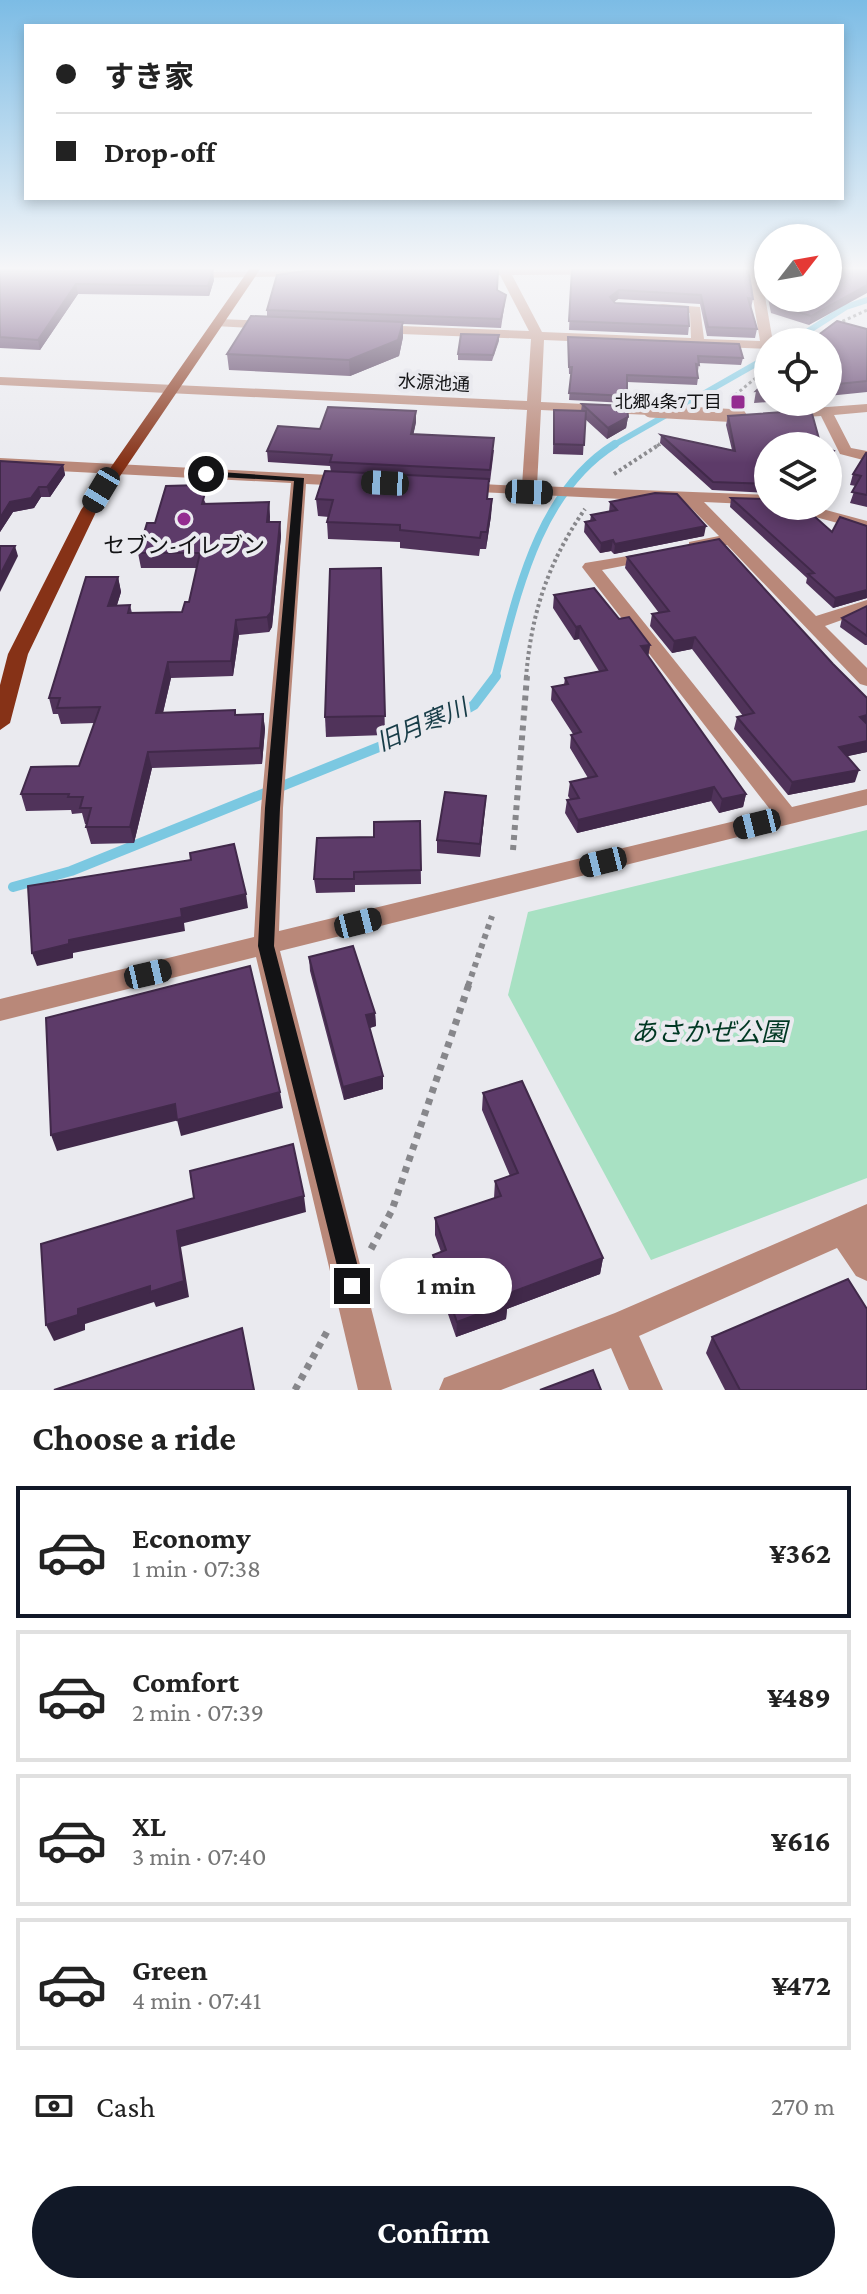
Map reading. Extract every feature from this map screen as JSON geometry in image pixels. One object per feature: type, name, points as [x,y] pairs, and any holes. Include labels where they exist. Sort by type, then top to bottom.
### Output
[{"type":"main road","points":[[0,723],[18,654],[89,510],[113,470],[212,333]]},
{"type":"street","points":[[460,333],[767,345],[765,333]]},
{"type":"street","points":[[529,492],[537,333]]},
{"type":"street","points":[[697,333],[698,343]]},
{"type":"street","name":"水源池通","points":[[0,381],[754,415]]},
{"type":"street","name":"水源池通","points":[[842,410],[867,408]]},
{"type":"street","points":[[828,416],[845,451],[867,456]]},
{"type":"street","points":[[0,463],[360,482]]},
{"type":"street","points":[[299,478],[272,808],[266,946],[352,1286],[375,1390]]},
{"type":"street","points":[[452,487],[754,500]]},
{"type":"street","points":[[691,498],[867,680]]},
{"type":"street","points":[[842,519],[867,526]]},
{"type":"street","points":[[731,539],[591,567],[787,816]]},
{"type":"street","points":[[812,624],[867,605]]},
{"type":"street","points":[[0,1010],[867,797]]},
{"type":"street","points":[[456,1390],[619,1328],[855,1224],[867,1265]]},
{"type":"street","points":[[619,1328],[646,1390]]},
{"type":"path","points":[[728,402],[754,380]]},
{"type":"path","points":[[513,850],[530,633],[558,548],[591,494],[605,480],[670,438]]},
{"type":"path","points":[[295,1390],[392,1210],[492,916]]},
{"type":"green space","name":"あさかぜ公園","points":[[867,830],[867,1178],[651,1260],[508,995],[528,912]]},
{"type":"building","points":[[0,333],[43,333],[38,340],[0,337]]},
{"type":"building","points":[[240,333],[400,333],[398,340],[349,360],[227,354]]},
{"type":"building","points":[[842,333],[867,333],[867,381],[842,384]]},
{"type":"building","points":[[461,334],[499,335],[493,355],[458,354]]},
{"type":"building","points":[[568,337],[739,344],[743,358],[698,356],[698,378],[627,375],[627,396],[569,393],[572,367],[569,367]]},
{"type":"building","points":[[582,404],[627,406],[628,417],[608,428]]},
{"type":"building","points":[[328,407],[416,411],[411,434],[494,438],[490,470],[330,462],[332,455],[267,451],[278,426],[320,429]]},
{"type":"building","points":[[554,410],[586,411],[584,445],[554,444]]},
{"type":"building","points":[[728,416],[813,416],[817,432],[754,432],[754,483],[713,482],[661,435],[735,451]]},
{"type":"building","points":[[866,453],[867,495],[852,492],[861,476],[853,474]]},
{"type":"building","points":[[0,461],[63,465],[47,487],[39,487],[31,498],[10,502],[0,518]]},
{"type":"building","points":[[325,471],[489,479],[487,499],[492,499],[487,532],[481,532],[480,538],[400,530],[400,525],[327,522],[333,500],[316,499]]},
{"type":"building","points":[[200,485],[198,493],[205,493],[202,504],[269,502],[267,522],[280,522],[271,612],[267,617],[236,620],[231,661],[168,662],[156,713],[235,710],[235,715],[263,714],[260,748],[148,752],[130,827],[86,827],[91,808],[80,808],[83,797],[21,794],[31,767],[79,766],[100,707],[57,708],[60,698],[49,698],[86,577],[118,577],[108,606],[130,605],[128,613],[182,612],[185,602],[189,602],[200,553],[138,553],[147,523],[155,523],[166,486]]},
{"type":"building","points":[[655,493],[677,494],[706,526],[615,544],[613,540],[601,543],[585,522],[595,520],[591,515],[617,510],[610,502]]},
{"type":"building","points":[[731,498],[754,499],[754,519]]},
{"type":"building","points":[[842,518],[867,526],[867,590],[835,598],[808,574],[814,573],[755,520],[818,520],[832,532]]},
{"type":"building","points":[[719,539],[867,698],[867,715],[860,717],[867,724],[867,741],[839,747],[859,770],[792,782],[737,717],[754,713],[695,637],[674,641],[652,614],[669,611],[627,557]]},
{"type":"building","points":[[0,546],[15,546],[0,575]]},
{"type":"building","points":[[381,568],[385,716],[325,717],[330,569]]},
{"type":"building","points":[[594,588],[619,619],[629,617],[650,645],[641,646],[746,794],[722,799],[714,787],[578,820],[567,800],[579,798],[570,782],[597,776],[571,735],[581,732],[552,687],[568,684],[565,678],[607,670],[580,626],[576,627],[554,595]]},
{"type":"building","points":[[867,606],[867,636],[842,618]]},
{"type":"building","points":[[445,792],[486,796],[480,844],[437,840]]},
{"type":"building","points":[[420,821],[421,870],[354,872],[354,879],[314,879],[317,838],[374,837],[374,822]]},
{"type":"building","points":[[234,844],[246,894],[181,909],[182,917],[69,940],[69,944],[32,953],[28,886],[191,860],[190,853]]},
{"type":"building","points":[[353,946],[375,1013],[366,1015],[383,1076],[343,1087],[309,957]]},
{"type":"building","points":[[250,966],[280,1092],[177,1120],[175,1104],[51,1135],[46,1018]]},
{"type":"building","points":[[522,1081],[603,1258],[504,1295],[508,1303],[457,1322],[433,1255],[446,1250],[435,1218],[501,1196],[495,1181],[518,1173],[483,1093]]},
{"type":"building","points":[[293,1144],[304,1196],[177,1231],[184,1281],[150,1292],[150,1286],[78,1309],[78,1315],[46,1325],[41,1244],[194,1198],[190,1171]]},
{"type":"building","points":[[848,1279],[867,1309],[867,1390],[740,1390],[712,1337]]},
{"type":"building","points":[[242,1328],[254,1390],[54,1390]]},
{"type":"building","points":[[593,1370],[601,1390],[540,1390]]},
{"type":"waterway","name":"旧月寒川","points":[[614,445],[754,365]]},
{"type":"waterway","name":"旧月寒川","points":[[495,677],[522,580],[549,518],[566,490],[588,465],[614,445]]},
{"type":"waterway","name":"旧月寒川","points":[[13,887],[71,871],[451,718],[474,705],[495,677]]},
{"type":"place","name":"北郷4条7丁目","points":[[738,402]]},
{"type":"place","name":"セブン-イレブン","points":[[184,519]]},
{"type":"route","points":[[206,474],[299,478],[272,808],[266,946],[352,1286]]}]
